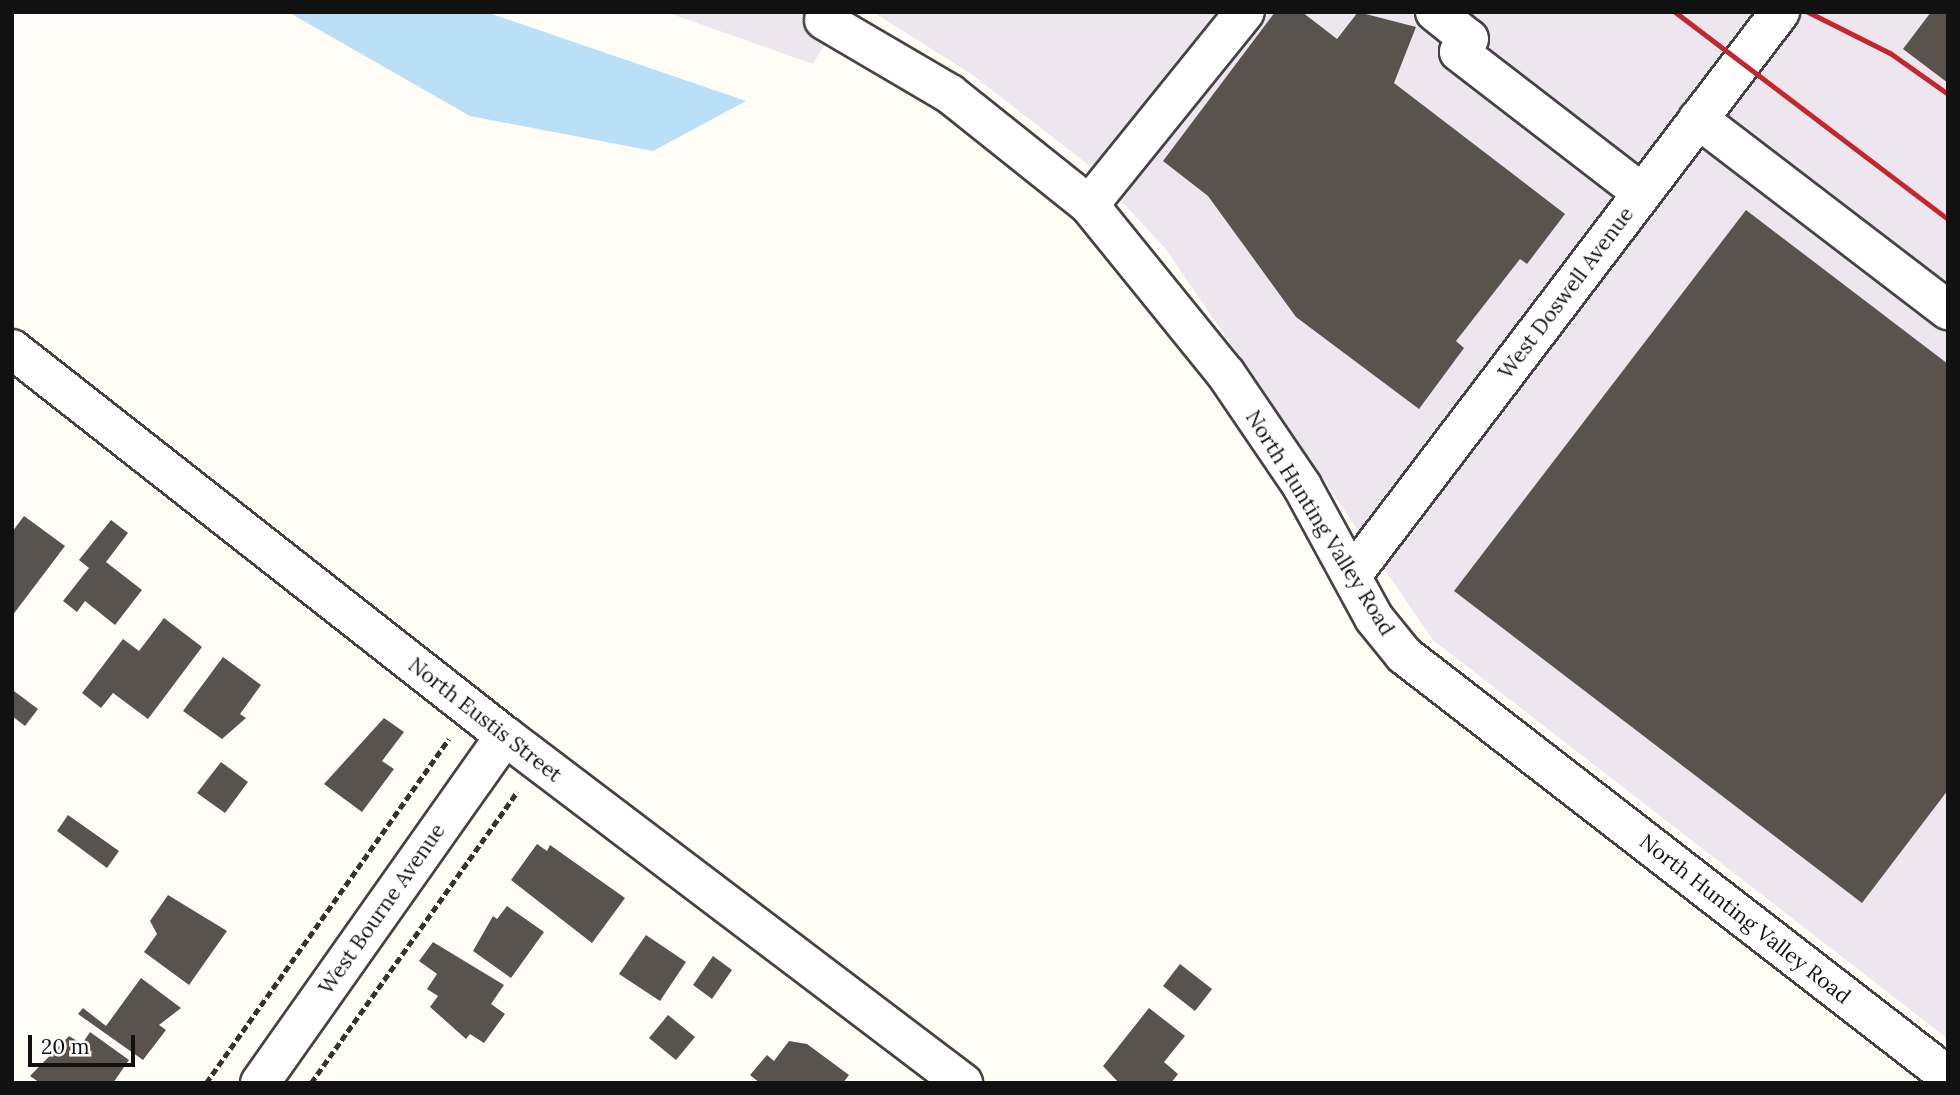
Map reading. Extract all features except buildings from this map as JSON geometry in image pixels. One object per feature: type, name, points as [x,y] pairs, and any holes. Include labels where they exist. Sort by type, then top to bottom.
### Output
[{"type":"street","points":[[1090,205],[1245,12]]},
{"type":"street","points":[[1435,12],[1469,38],[1459,52],[1643,192]]},
{"type":"street","name":"West Doswell Avenue","points":[[1353,574],[1780,12]]},
{"type":"street","name":"North Hunting Valley Road","points":[[824,20],[950,94],[1090,205],[1226,374],[1353,574],[1374,618],[1404,655],[1943,1063]]},
{"type":"street","points":[[1698,119],[1948,310]]},
{"type":"street","name":"North Eustis Street","points":[[12,349],[505,736],[963,1083]]},
{"type":"street","name":"West Bourne Avenue","points":[[260,1083],[505,736]]},
{"type":"path","points":[[206,1083],[450,738],[461,744]]},
{"type":"path","points":[[311,1083],[524,782]]},
{"type":"shaded area","points":[[666,12],[843,12],[813,64]]},
{"type":"shaded area","points":[[873,12],[1948,12],[1948,1039],[1433,640],[1165,248],[1086,163],[971,74]]},
{"type":"water","points":[[288,12],[486,12],[746,101],[653,151],[470,116]]},
{"type":"railway","points":[[1675,12],[1948,219]]},
{"type":"railway","points":[[1808,12],[1890,53],[1948,94]]}]
